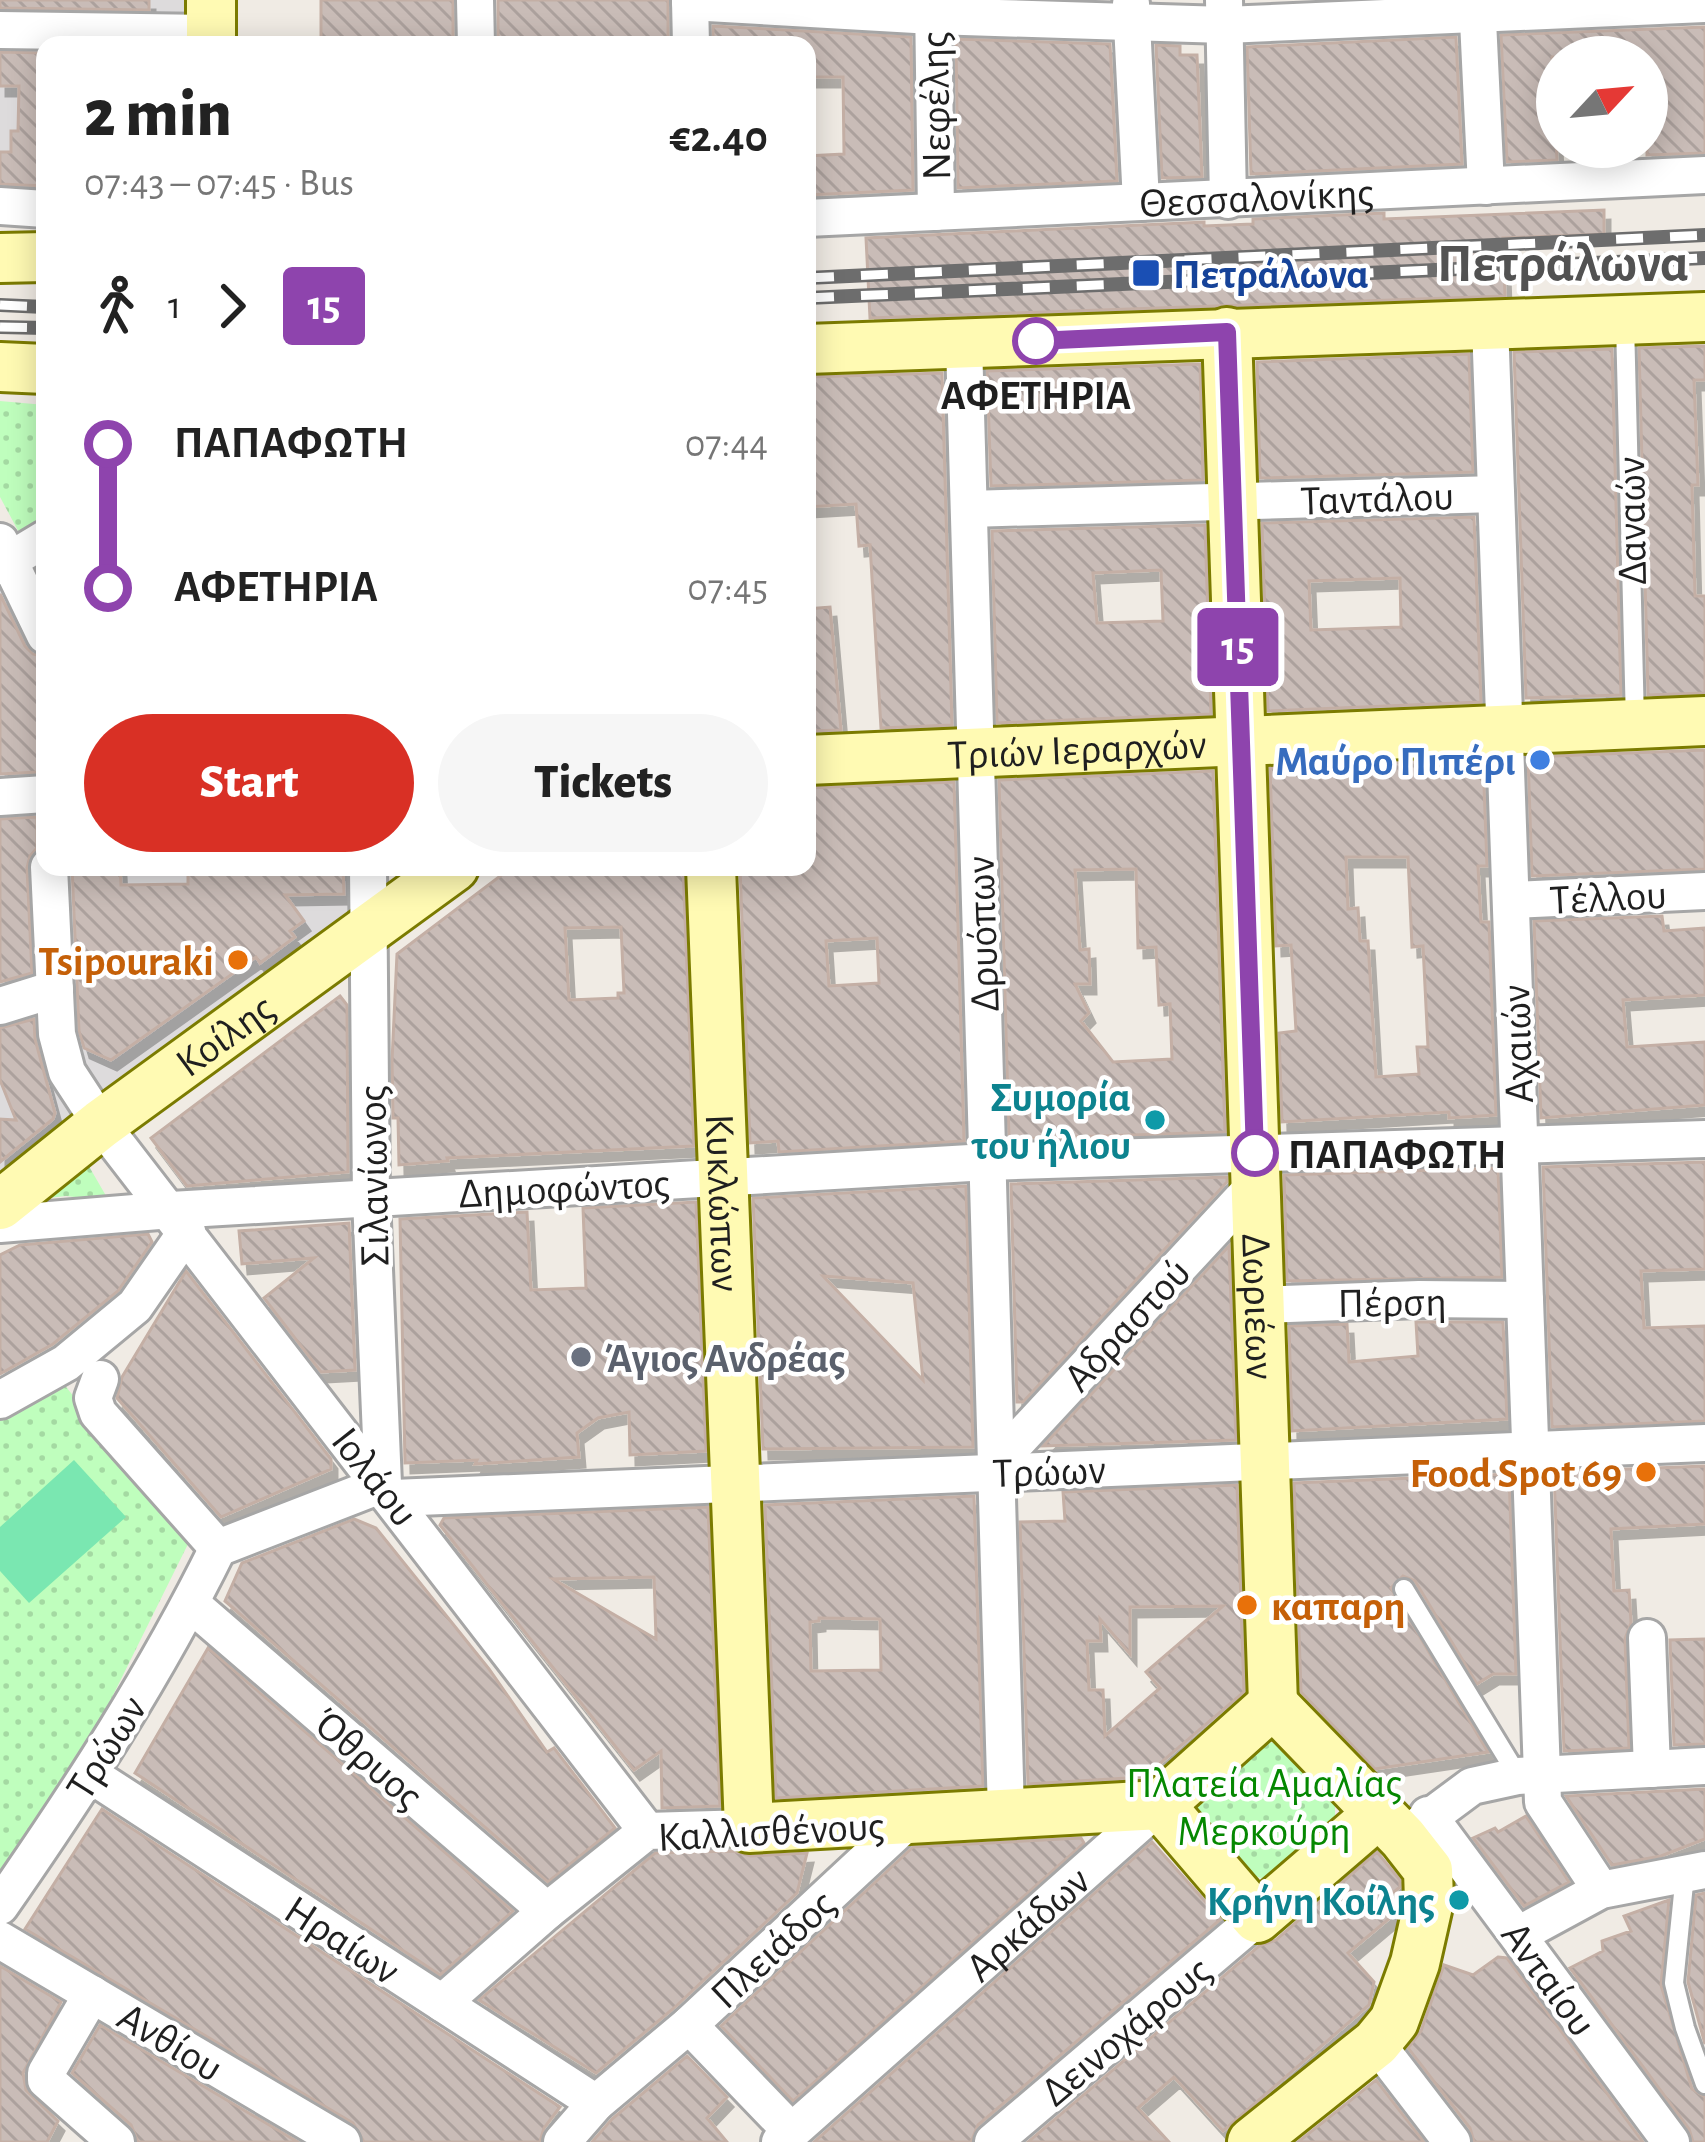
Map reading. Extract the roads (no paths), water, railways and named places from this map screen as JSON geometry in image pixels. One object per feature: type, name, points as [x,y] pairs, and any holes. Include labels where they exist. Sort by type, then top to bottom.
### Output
[{"type":"street","points":[[476,0],[476,36]]},
{"type":"street","points":[[691,36],[690,1],[1224,13],[1705,4]]},
{"type":"street","points":[[1477,7],[1486,186]]},
{"type":"street","name":"Νεφέλης","points":[[933,8],[936,212]]},
{"type":"street","points":[[1131,12],[1141,202]]},
{"type":"street","points":[[1224,13],[1228,200]]},
{"type":"street","points":[[0,30],[211,26]]},
{"type":"street","name":"Θεσσαλονίκης","points":[[816,218],[1705,175]]},
{"type":"street","points":[[0,206],[36,208]]},
{"type":"street","points":[[0,258],[36,257]]},
{"type":"street","points":[[816,349],[1705,316]]},
{"type":"street","name":"Αχαιών","points":[[1490,324],[1530,1450],[1530,1776],[1600,1890]]},
{"type":"street","name":"Δωριέων","points":[[1227,332],[1273,1704]]},
{"type":"street","name":"Δρυόπων","points":[[964,343],[1006,1813]]},
{"type":"street","points":[[0,367],[36,369]]},
{"type":"street","name":"Ταντάλου","points":[[969,509],[1496,494]]},
{"type":"street","points":[[36,542],[3,556],[36,618]]},
{"type":"street","name":"Τριών Ιεραρχών","points":[[816,760],[1705,721]]},
{"type":"street","points":[[0,797],[36,795]]},
{"type":"street","name":"Ιολάου","points":[[49,876],[57,1034],[67,1072],[101,1124],[647,1831]]},
{"type":"street","name":"Σιλανίωνος","points":[[368,876],[371,1198],[388,1491]]},
{"type":"street","name":"Κοίλης","points":[[0,1205],[101,1124],[441,876]]},
{"type":"street","name":"Κυκλώπων","points":[[711,876],[749,1828]]},
{"type":"street","name":"Τέλλου","points":[[1511,900],[1705,891]]},
{"type":"street","points":[[0,1006],[55,988]]},
{"type":"street","name":"Δημοφώντος","points":[[0,1224],[179,1221],[371,1198],[987,1162],[1255,1169],[1519,1145],[1705,1139]]},
{"type":"street","name":"Αδραστού","points":[[996,1468],[1255,1169]]},
{"type":"street","points":[[0,1400],[66,1363],[136,1306],[179,1221]]},
{"type":"street","name":"Πέρση","points":[[1260,1305],[1525,1300]]},
{"type":"street","points":[[100,1379],[93,1398],[98,1413],[218,1548]]},
{"type":"street","name":"Τρώων","points":[[0,1906],[91,1775],[218,1548],[388,1491],[736,1484],[996,1468],[1705,1443]]},
{"type":"street","name":"Όθρυος","points":[[190,1604],[547,1911]]},
{"type":"street","points":[[1647,1639],[1652,1769]]},
{"type":"street","points":[[1252,2142],[1376,2042],[1394,2021],[1430,1901],[1428,1870],[1403,1822],[1273,1704]]},
{"type":"street","name":"Αρκάδων","points":[[785,2137],[1273,1704]]},
{"type":"street","points":[[1160,1805],[1257,1918],[1403,1822],[1472,1786],[1530,1776],[1705,1766]]},
{"type":"street","name":"Ηραίων","points":[[91,1775],[596,2103]]},
{"type":"street","name":"Καλλισθένους","points":[[442,2003],[647,1831],[907,1822],[1160,1805]]},
{"type":"street","name":"Πλειάδος","points":[[562,2142],[596,2103],[689,2025],[907,1822]]},
{"type":"street","name":"Ανταίου","points":[[1403,1822],[1518,1935],[1671,2142]]},
{"type":"street","points":[[1518,1935],[1600,1890],[1695,1872]]},
{"type":"street","name":"Δεινοχάρους","points":[[993,2142],[1257,1918]]},
{"type":"street","name":"Ανθίου","points":[[0,1940],[342,2142]]},
{"type":"street","points":[[92,1994],[46,2073],[77,2129],[116,2142]]},
{"type":"street","name":"Πλειάδος","points":[[689,2025],[785,2137]]},
{"type":"street","points":[[1376,2042],[1452,2142]]},
{"type":"lane","name":"Δαναών","points":[[1625,319],[1635,724]]},
{"type":"lane","points":[[1404,1589],[1530,1776]]},
{"type":"lane","points":[[1695,1872],[1674,1983],[1695,2027],[1705,2084]]},
{"type":"railway","points":[[816,278],[1705,235]]},
{"type":"railway","points":[[816,298],[1705,258]]},
{"type":"railway","points":[[0,305],[36,307]]},
{"type":"railway","points":[[0,327],[36,328]]},
{"type":"place","name":"Πετράλωνα","points":[[1146,273]]},
{"type":"place","name":"ΑΦΕΤΗΡΙΑ","points":[[1036,341]]},
{"type":"place","name":"Μαύρο Πιπέρι","points":[[1540,760]]},
{"type":"place","name":"Tsipouraki","points":[[238,960]]},
{"type":"place","name":"Συμορία του ήλιου","points":[[1155,1120]]},
{"type":"place","name":"ΠΑΠΑΦΩΤΗ","points":[[1255,1153]]},
{"type":"place","name":"Άγιος Ανδρέας","points":[[581,1357]]},
{"type":"place","name":"Food Spot 69","points":[[1646,1472]]},
{"type":"place","name":"καπαρη","points":[[1247,1605]]},
{"type":"place","name":"Κρήνη Κοίλης","points":[[1459,1900]]},
{"type":"district","name":"Πετράλωνα","points":[[1563,262]]},
{"type":"park label","name":"Πλατεία Αμαλίας Μερκούρη","points":[[1264,1806]]}]
